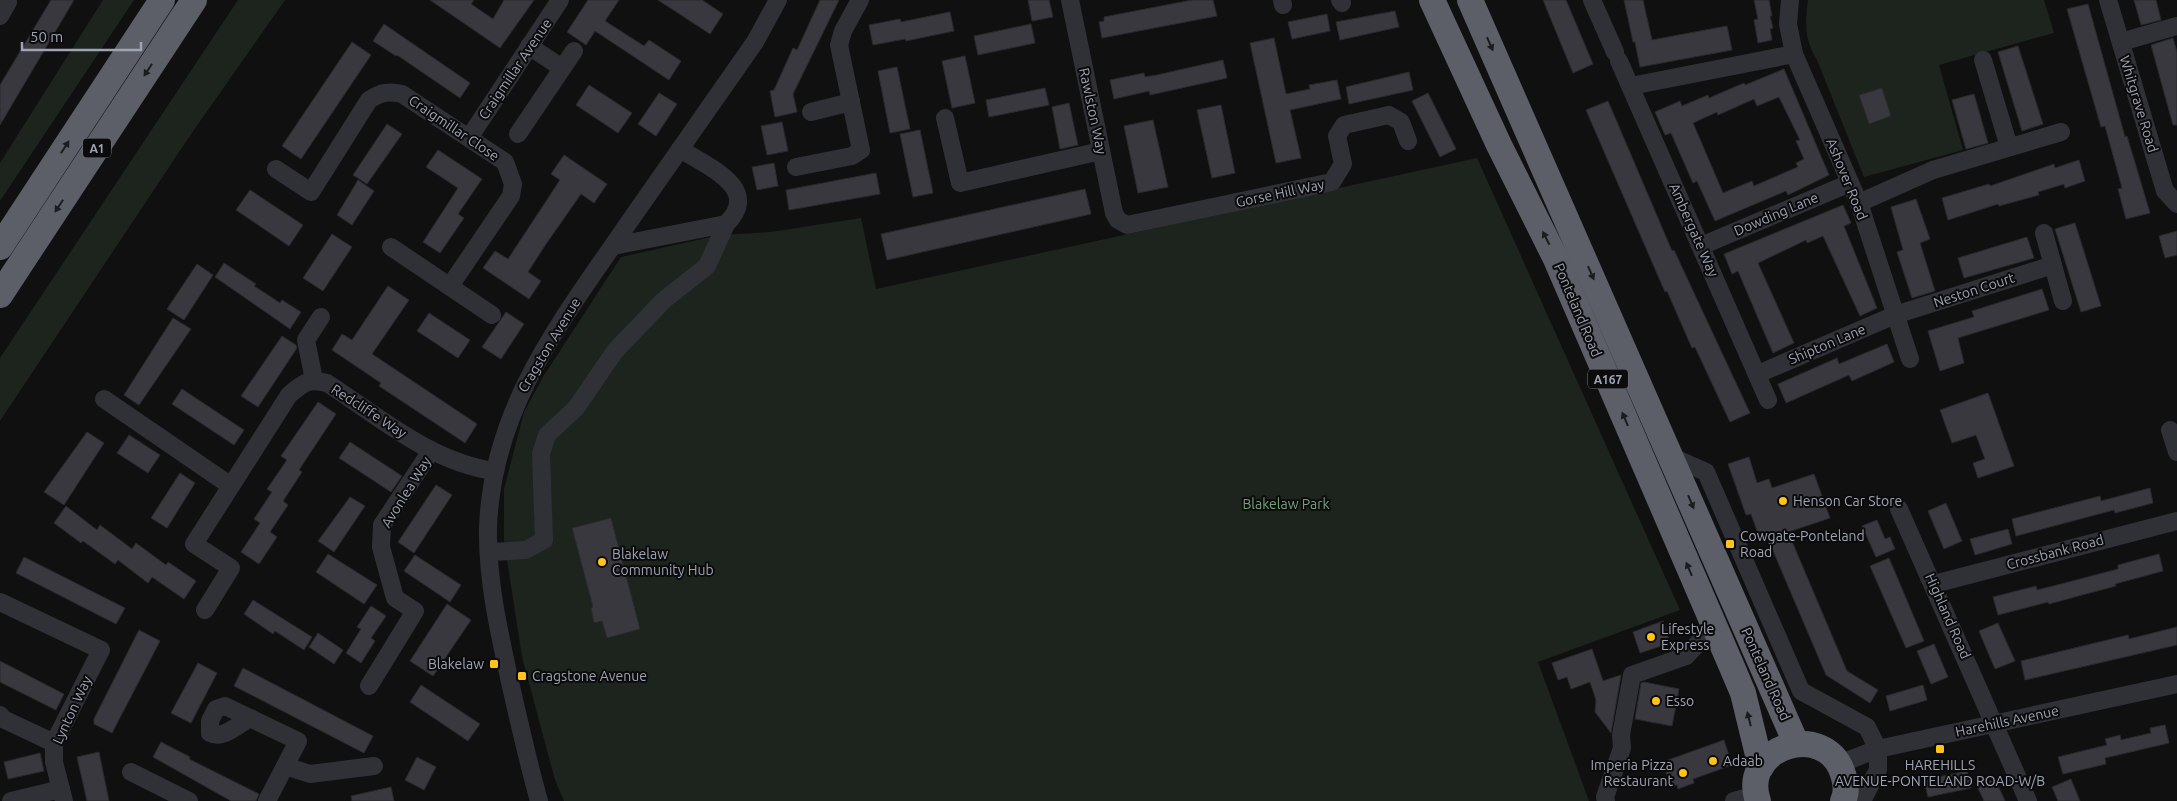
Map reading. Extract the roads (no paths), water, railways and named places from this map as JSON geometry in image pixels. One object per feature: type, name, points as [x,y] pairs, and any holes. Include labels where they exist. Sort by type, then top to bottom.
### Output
[{"type":"highway","name":"A1","points":[[0,247],[162,0]]},
{"type":"highway","name":"A1","points":[[0,296],[194,0]]},
{"type":"highway","name":"Ponteland Road","points":[[1432,0],[1499,145],[1556,259],[1743,693],[1761,767],[1749,799]]},
{"type":"highway","name":"Ponteland Road","points":[[1470,0],[1796,743]]},
{"type":"highway","points":[[1761,767],[1771,754],[1784,746],[1796,743],[1812,744],[1831,755],[1839,764],[1846,782],[1843,801]]},
{"type":"street","name":"Craigmillar Avenue","points":[[469,138],[560,0]]},
{"type":"street","name":"Cragston Avenue","points":[[539,801],[527,760],[492,589],[488,528],[494,471],[518,396],[564,316],[755,42],[778,0]]},
{"type":"street","points":[[796,168],[852,156],[860,150],[839,45],[843,31],[860,0]]},
{"type":"street","name":"Rawlston Way","points":[[1070,0],[1114,213],[1118,220]]},
{"type":"street","name":"Ambergate Way","points":[[1592,0],[1768,400]]},
{"type":"street","name":"Ashover Road","points":[[1790,0],[1788,24],[1794,54],[1859,203],[1910,359]]},
{"type":"street","name":"Whitgrave Road","points":[[2108,0],[2165,191],[2177,204]]},
{"type":"street","points":[[2121,42],[2177,26]]},
{"type":"street","points":[[530,46],[562,68]]},
{"type":"street","points":[[518,134],[574,51]]},
{"type":"street","points":[[1631,86],[1794,54]]},
{"type":"street","points":[[1983,60],[2009,147]]},
{"type":"street","name":"Craigmillar Close","points":[[276,169],[311,192],[370,100],[379,94],[390,92],[402,94],[505,162],[513,184],[511,196],[450,286]]},
{"type":"street","points":[[811,112],[851,102]]},
{"type":"street","name":"Gorse Hill Way","points":[[1118,220],[1127,225],[1332,182],[1343,164],[1337,136],[1344,125],[1389,115],[1401,122],[1408,140]]},
{"type":"street","points":[[946,118],[960,182],[1101,151]]},
{"type":"street","points":[[1859,203],[1933,170],[2061,132]]},
{"type":"street","points":[[490,552],[526,550],[544,540],[541,454],[547,435],[576,408],[615,351],[664,300],[707,266],[726,224],[736,212],[739,198],[735,187],[726,178],[680,149]]},
{"type":"street","name":"Dowding Lane","points":[[1701,246],[1850,182]]},
{"type":"street","points":[[613,246],[726,224]]},
{"type":"street","points":[[2044,233],[2063,301]]},
{"type":"street","points":[[391,247],[492,315]]},
{"type":"street","name":"Neston Court","points":[[1895,315],[2053,265]]},
{"type":"street","name":"Shipton Lane","points":[[1758,374],[1895,315]]},
{"type":"street","points":[[314,380],[306,340],[321,317]]},
{"type":"street","name":"Redcliffe Way","points":[[205,610],[231,568],[194,544],[289,395],[303,383],[314,380],[326,383],[431,451],[452,461],[494,471]]},
{"type":"street","points":[[104,399],[231,486]]},
{"type":"street","points":[[2170,430],[2177,452]]},
{"type":"street","name":"Avonlea Way","points":[[369,686],[415,612],[395,598],[381,547],[382,525],[431,451]]},
{"type":"street","points":[[1672,457],[1706,472],[1801,691],[1866,726],[1878,749],[1878,770],[1862,801]]},
{"type":"street","name":"Highland Road","points":[[1900,509],[1996,723],[2028,801]]},
{"type":"street","name":"Crossbank Road","points":[[1934,584],[2177,520]]},
{"type":"street","name":"Lynton Way","points":[[0,602],[100,650],[54,743],[54,762],[62,795]]},
{"type":"street","points":[[1606,801],[1605,797],[1622,748],[1621,735],[1632,675],[1686,656],[1714,626]]},
{"type":"street","name":"Harehills Avenue","points":[[1839,764],[1878,749],[2177,684]]},
{"type":"street","points":[[0,715],[3,719],[54,743]]},
{"type":"street","points":[[251,718],[298,741],[267,801]]},
{"type":"street","points":[[285,766],[310,774],[374,766]]},
{"type":"street","points":[[131,772],[189,801]]},
{"type":"street","points":[[11,801],[62,795]]},
{"type":"place","name":"Henson Car Store","points":[[1783,501]]},
{"type":"place","name":"Cowgate-Ponteland Road","points":[[1730,544]]},
{"type":"place","name":"Blakelaw Community Hub","points":[[602,562]]},
{"type":"place","name":"Lifestyle Express","points":[[1651,637]]},
{"type":"place","name":"Blakelaw","points":[[494,664]]},
{"type":"place","name":"Cragstone Avenue","points":[[522,676]]},
{"type":"place","name":"Esso","points":[[1656,701]]},
{"type":"place","name":"HAREHILLS AVENUE-PONTELAND ROAD-W/B","points":[[1940,749]]},
{"type":"place","name":"Adaab","points":[[1713,761]]},
{"type":"place","name":"Imperia Pizza Restaurant","points":[[1683,773]]},
{"type":"park label","name":"Blakelaw Park","points":[[1286,504]]}]
